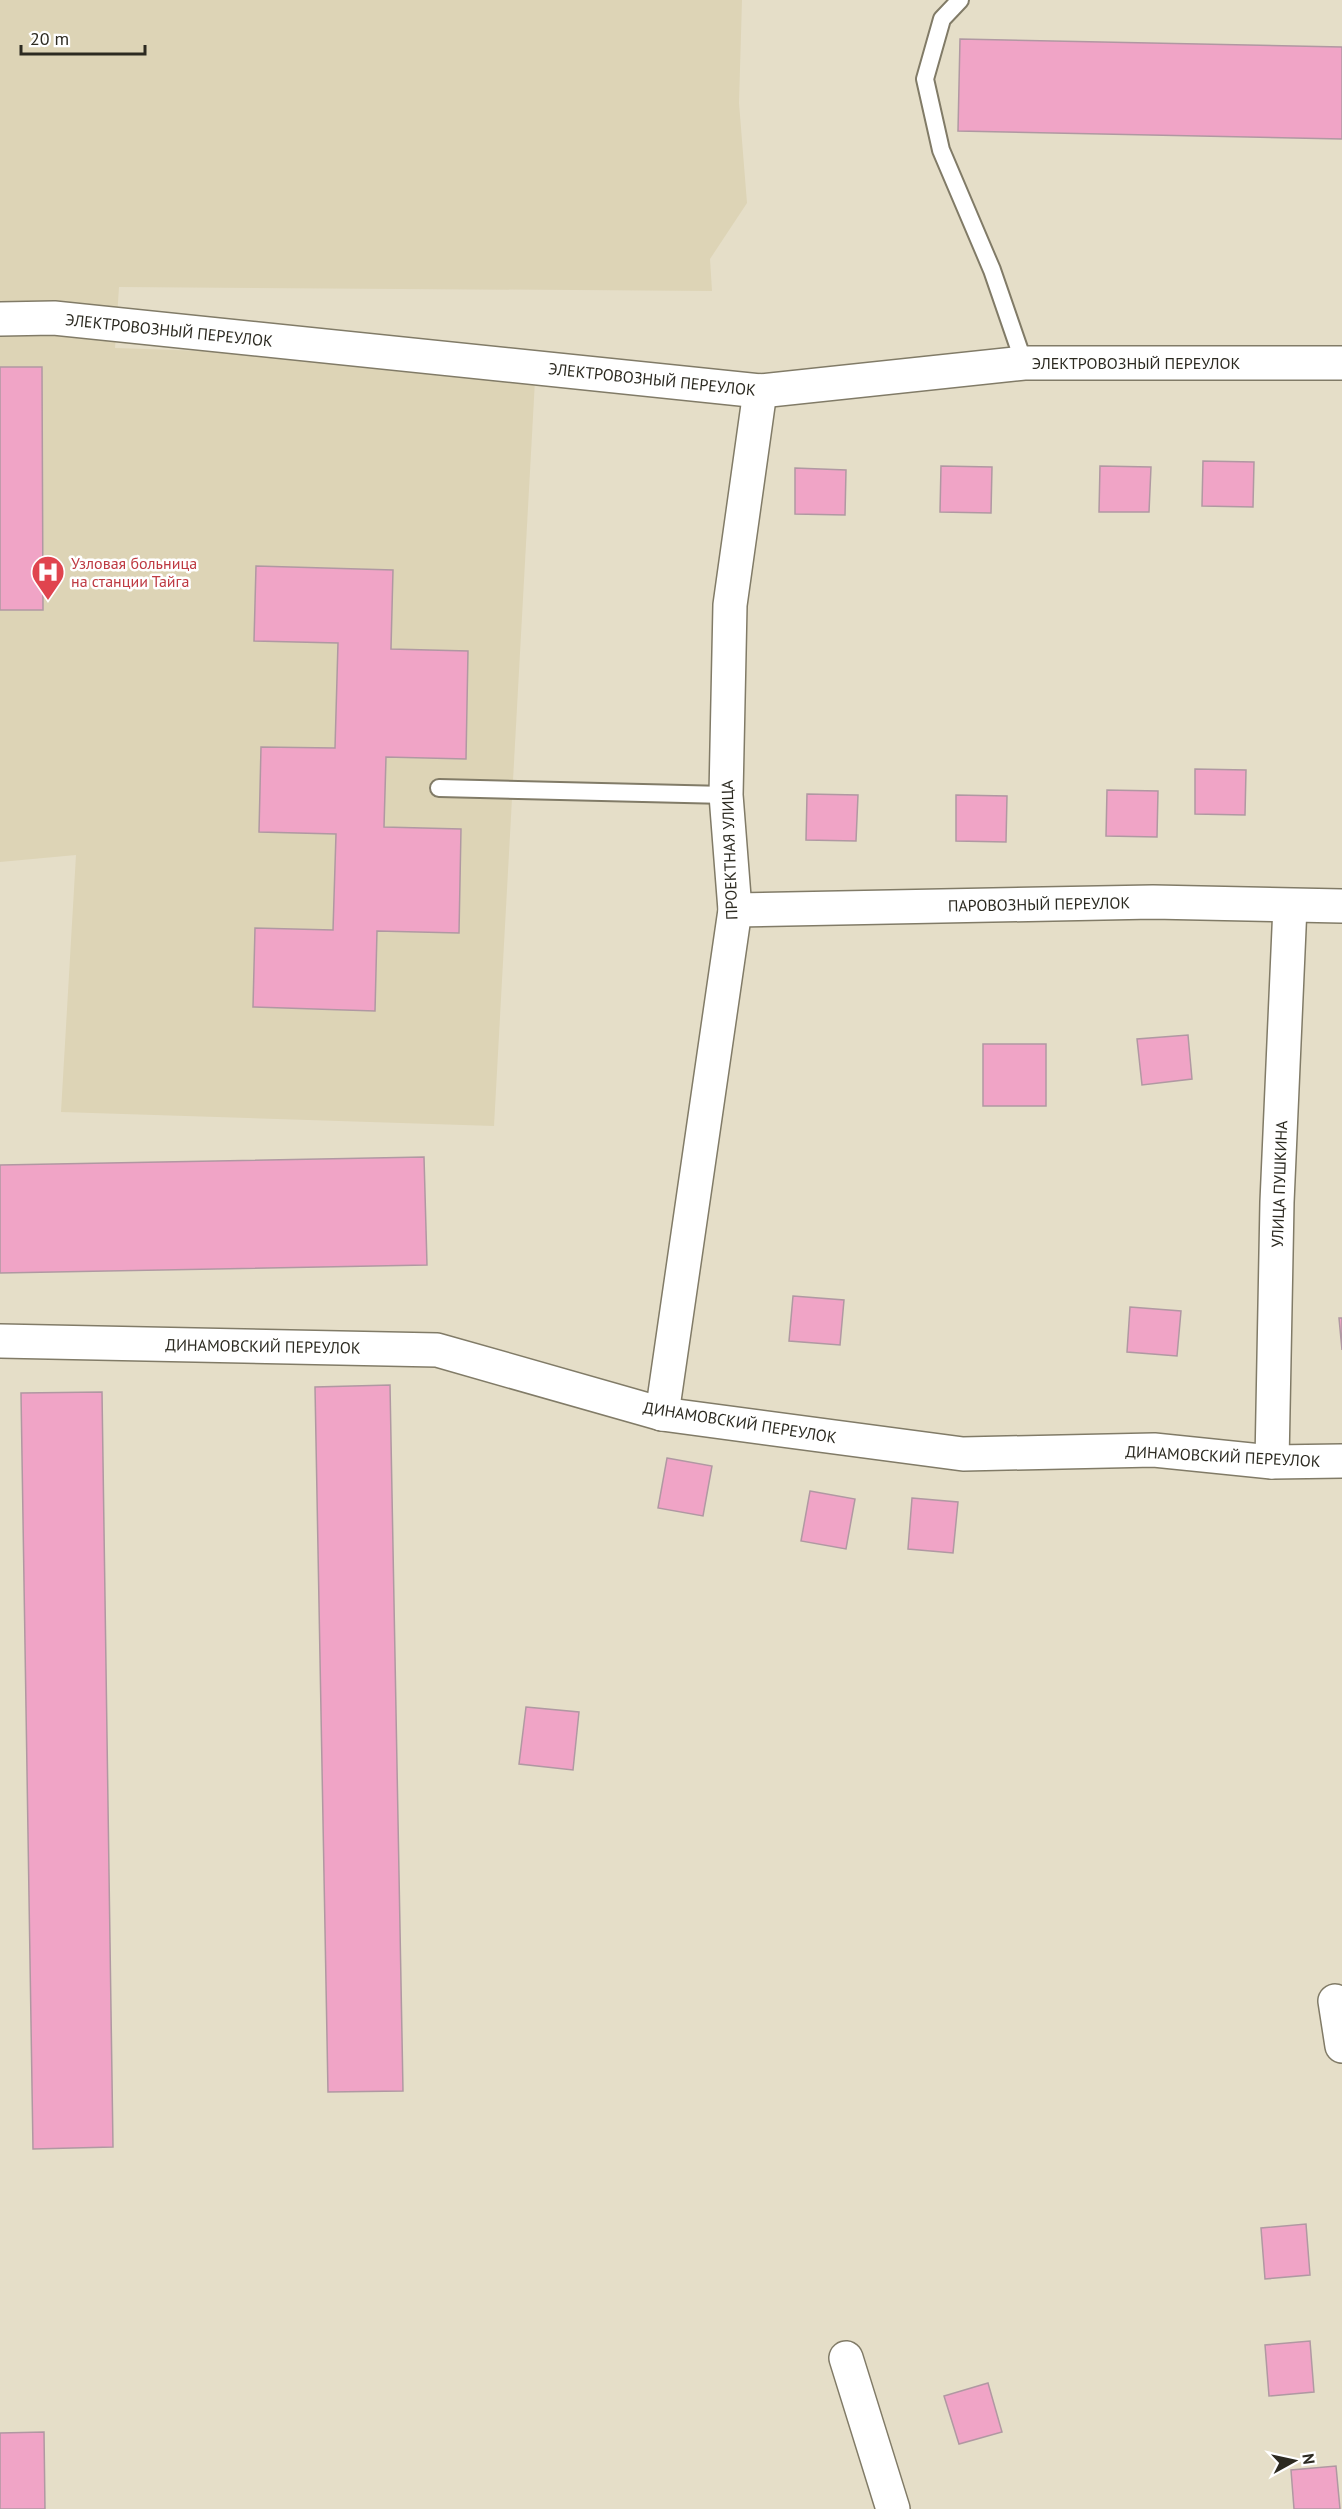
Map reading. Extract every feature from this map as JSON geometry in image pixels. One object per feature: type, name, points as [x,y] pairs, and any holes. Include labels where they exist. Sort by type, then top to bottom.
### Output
[{"type":"street","name":"ЭЛЕКТРОВОЗНЫЙ ПЕРЕУЛОК","points":[[0,319],[54,318],[760,391],[1024,363],[1342,363]]},
{"type":"street","name":"ПРОЕКТНАЯ УЛИЦА","points":[[662,1414],[735,910],[726,795],[730,605],[760,391]]},
{"type":"street","name":"ПАРОВОЗНЫЙ ПЕРЕУЛОК","points":[[735,910],[1153,902],[1342,906]]},
{"type":"street","name":"УЛИЦА ПУШКИНА","points":[[1272,1462],[1277,1202],[1290,906]]},
{"type":"street","name":"ДИНАМОВСКИЙ ПЕРЕУЛОК","points":[[0,1341],[437,1350],[662,1414],[963,1454],[1154,1450],[1272,1462],[1342,1461]]},
{"type":"street","points":[[1335,2001],[1342,2046]]},
{"type":"street","points":[[846,2358],[893,2509]]},
{"type":"lane","points":[[960,0],[942,19],[925,79],[941,150],[992,270],[1024,363]]},
{"type":"lane","points":[[439,788],[726,795]]},
{"type":"shaded area","points":[[0,0],[742,0],[739,103],[747,203],[710,259],[712,291],[119,287],[115,348],[536,362],[494,1126],[61,1112],[76,855],[0,862]]},
{"type":"building","points":[[960,39],[1342,47],[1342,139],[958,131]]},
{"type":"building","points":[[0,367],[42,367],[43,610],[0,610]]},
{"type":"building","points":[[1203,461],[1254,462],[1253,507],[1202,506]]},
{"type":"building","points":[[941,466],[992,467],[991,513],[940,512]]},
{"type":"building","points":[[1100,466],[1151,467],[1149,512],[1099,512]]},
{"type":"building","points":[[795,468],[846,470],[845,515],[795,514]]},
{"type":"building","points":[[256,566],[393,570],[391,649],[468,651],[466,759],[386,757],[384,827],[461,829],[459,933],[377,931],[375,1011],[253,1007],[255,928],[333,930],[336,834],[259,832],[261,747],[335,748],[338,643],[254,641]]},
{"type":"building","points":[[1195,769],[1246,770],[1245,815],[1195,814]]},
{"type":"building","points":[[1107,790],[1158,791],[1157,837],[1106,836]]},
{"type":"building","points":[[807,794],[858,795],[856,841],[806,840]]},
{"type":"building","points":[[956,795],[1007,796],[1006,842],[956,841]]},
{"type":"building","points":[[1188,1035],[1192,1079],[1142,1085],[1137,1039]]},
{"type":"building","points":[[983,1044],[1046,1044],[1046,1106],[983,1106]]},
{"type":"building","points":[[424,1157],[427,1265],[0,1273],[0,1165]]},
{"type":"building","points":[[793,1296],[844,1300],[840,1345],[789,1341]]},
{"type":"building","points":[[1130,1307],[1181,1311],[1177,1356],[1127,1352]]},
{"type":"building","points":[[1339,1318],[1342,1318],[1342,1350]]},
{"type":"building","points":[[390,1385],[403,2091],[328,2092],[315,1387]]},
{"type":"building","points":[[102,1392],[113,2147],[33,2149],[21,1393]]},
{"type":"building","points":[[667,1458],[712,1466],[703,1516],[658,1508]]},
{"type":"building","points":[[810,1491],[855,1499],[846,1549],[801,1541]]},
{"type":"building","points":[[912,1498],[958,1502],[953,1553],[908,1549]]},
{"type":"building","points":[[526,1707],[579,1712],[573,1770],[519,1764]]},
{"type":"building","points":[[1306,2224],[1310,2275],[1265,2279],[1261,2228]]},
{"type":"building","points":[[1310,2341],[1314,2392],[1269,2396],[1265,2345]]},
{"type":"building","points":[[988,2383],[1002,2432],[959,2444],[944,2396]]},
{"type":"building","points":[[44,2432],[45,2509],[0,2509],[0,2433]]},
{"type":"building","points":[[1336,2466],[1340,2509],[1294,2509],[1291,2470]]},
{"type":"place","name":"Узловая больница на станции Тайга","points":[[48,601]]}]
